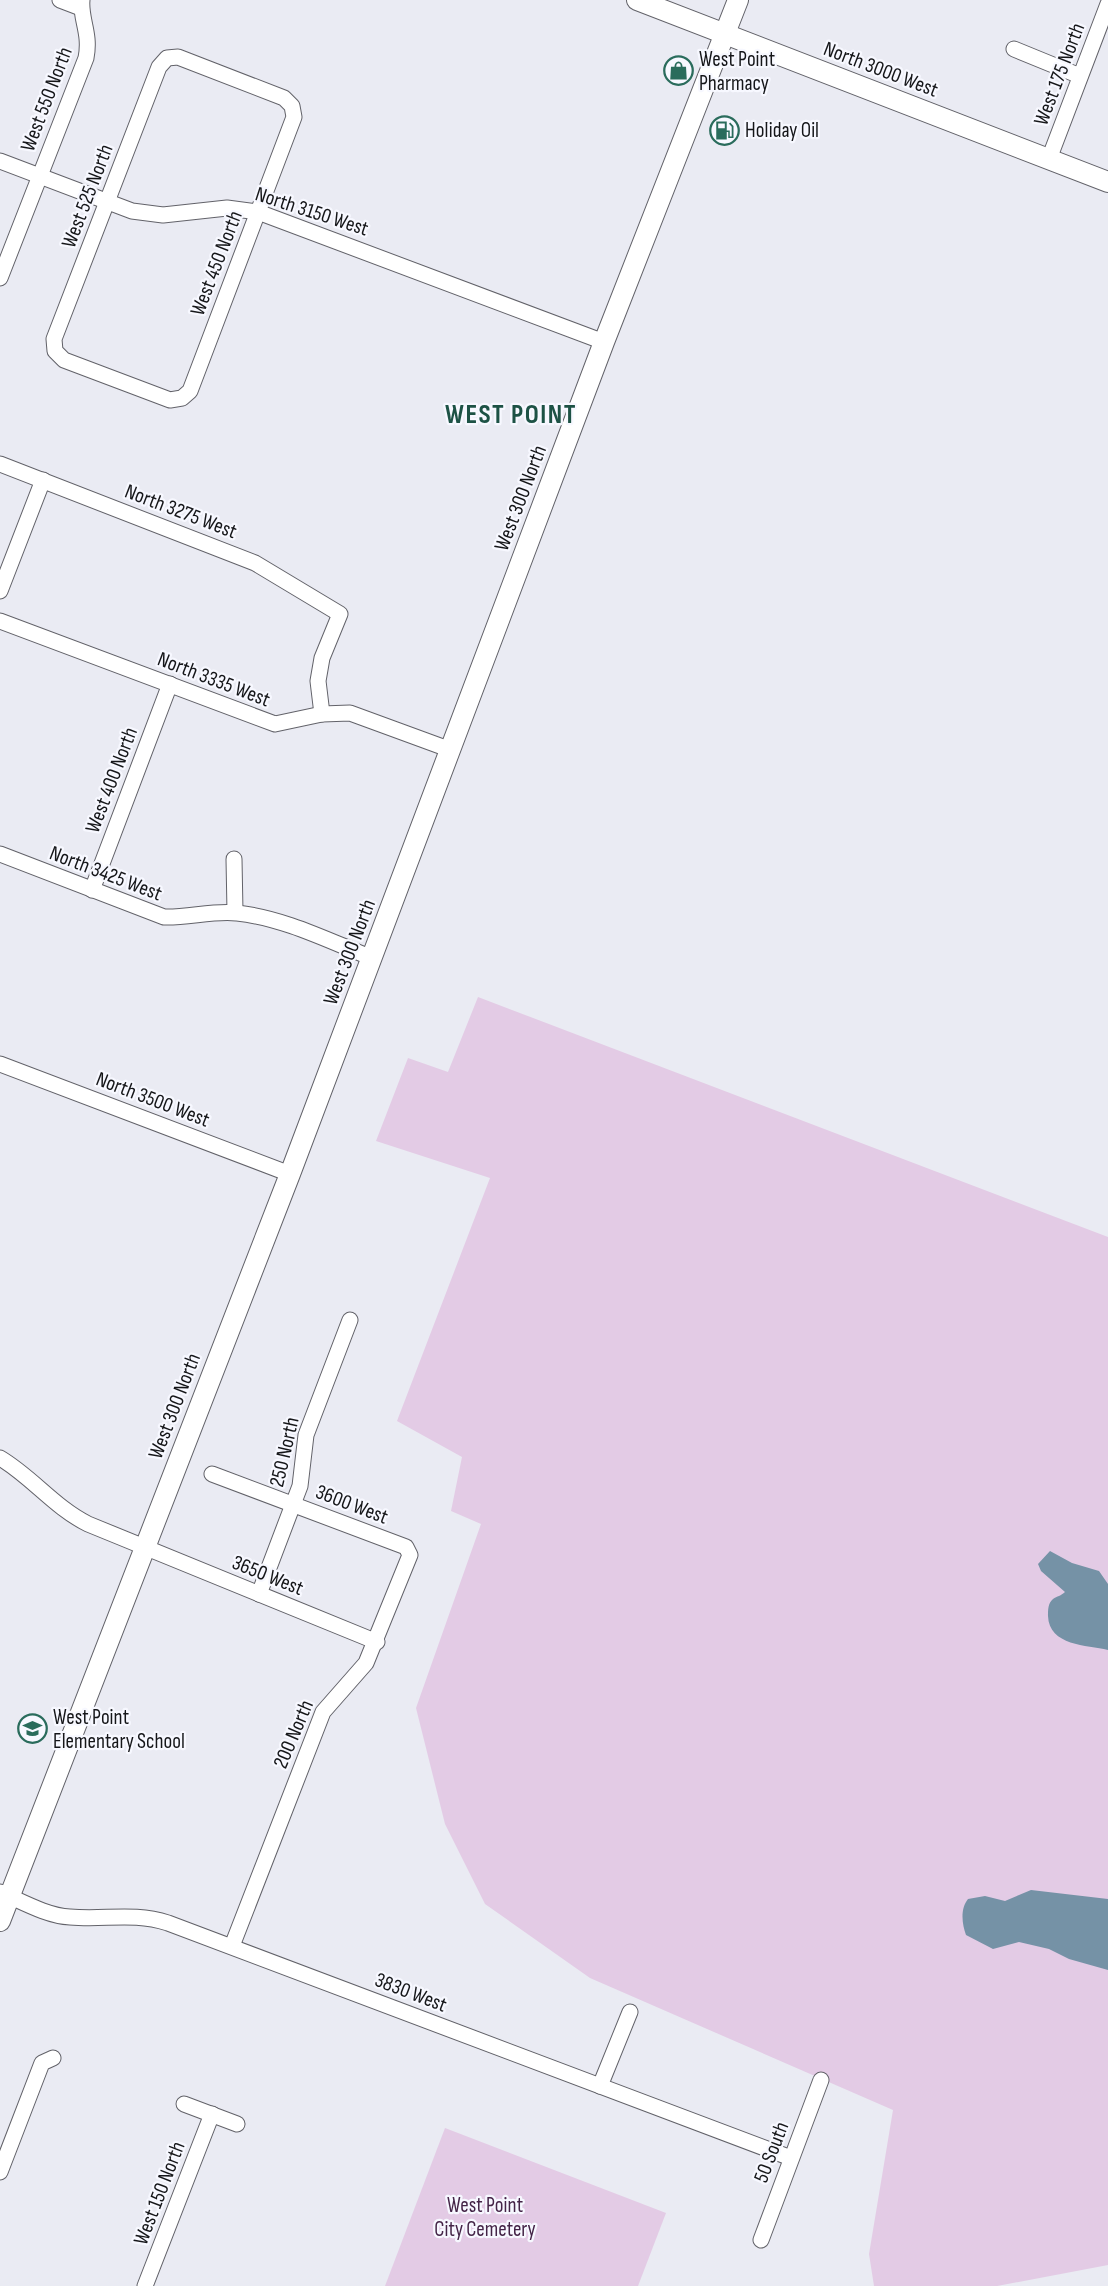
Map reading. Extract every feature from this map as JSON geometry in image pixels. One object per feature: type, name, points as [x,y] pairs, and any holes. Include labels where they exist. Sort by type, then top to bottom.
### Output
[{"type":"main road","name":"North 3000 West","points":[[637,0],[1108,182]]},
{"type":"main road","name":"West 300 North","points":[[0,1920],[5,1894],[290,1174],[604,342],[738,0]]},
{"type":"street","points":[[60,0],[82,4]]},
{"type":"street","name":"West 550 North","points":[[0,278],[86,58],[89,42],[82,4]]},
{"type":"street","name":"West 175 North","points":[[1049,159],[1108,4]]},
{"type":"street","points":[[1014,49],[1080,75]]},
{"type":"street","name":"West 450 North","points":[[167,58],[178,57],[284,98],[292,106],[294,117],[190,391],[182,398]]},
{"type":"street","name":"West 525 North","points":[[167,58],[159,67],[54,339],[55,351],[64,360],[170,400],[182,398]]},
{"type":"street","name":"North 3150 West","points":[[0,161],[132,211],[163,215],[227,208],[258,212],[604,342]]},
{"type":"street","name":"North 3275 West","points":[[0,464],[255,563],[340,614],[322,658],[318,681],[322,714]]},
{"type":"street","points":[[0,591],[43,480]]},
{"type":"street","name":"North 3335 West","points":[[0,621],[275,724],[322,714],[350,713],[451,750]]},
{"type":"street","name":"West 400 North","points":[[92,890],[170,684]]},
{"type":"street","name":"North 3425 West","points":[[0,854],[164,917],[189,918],[235,912],[276,921],[372,958]]},
{"type":"street","points":[[234,859],[235,912]]},
{"type":"street","name":"North 3500 West","points":[[0,1064],[290,1174]]},
{"type":"street","name":"250 North","points":[[259,1594],[300,1486],[306,1435],[350,1320]]},
{"type":"street","name":"3650 West","points":[[0,1458],[28,1477],[50,1499],[75,1517],[376,1642]]},
{"type":"street","name":"3600 West","points":[[212,1474],[409,1550]]},
{"type":"street","name":"200 North","points":[[232,1946],[323,1712],[366,1663],[407,1562],[409,1550]]},
{"type":"street","name":"3830 West","points":[[5,1894],[70,1917],[125,1915],[153,1918],[791,2158]]},
{"type":"street","points":[[600,2086],[630,2012]]},
{"type":"street","points":[[0,2172],[42,2063],[53,2058]]},
{"type":"street","name":"50 South","points":[[761,2240],[821,2080]]},
{"type":"street","points":[[184,2104],[237,2124]]},
{"type":"street","name":"West 150 North","points":[[145,2286],[212,2114]]},
{"type":"green space","points":[[478,997],[1108,1237],[1108,2265],[997,2286],[874,2286],[869,2254],[893,2110],[590,1978],[485,1904],[445,1824],[416,1708],[481,1524],[451,1511],[462,1457],[397,1421],[490,1178],[376,1141],[408,1058],[448,1072]]},
{"type":"green space","name":"West Point City Cemetery","points":[[445,2128],[666,2213],[638,2286],[385,2286]]},
{"type":"water","points":[[1050,1551],[1072,1563],[1099,1571],[1108,1584],[1108,1650],[1062,1639],[1050,1626],[1048,1614],[1050,1603],[1065,1592],[1041,1571],[1038,1564]]},
{"type":"water","points":[[1031,1890],[1108,1899],[1108,1970],[1069,1959],[1049,1949],[1019,1942],[993,1949],[966,1935],[962,1917],[968,1899],[985,1896],[1005,1901]]},
{"type":"place","name":"West Point Pharmacy","points":[[678,71]]},
{"type":"place","name":"Holiday Oil","points":[[724,130]]},
{"type":"place","name":"West Point Elementary School","points":[[32,1729]]},
{"type":"district","name":"WEST POINT","points":[[511,414]]}]
